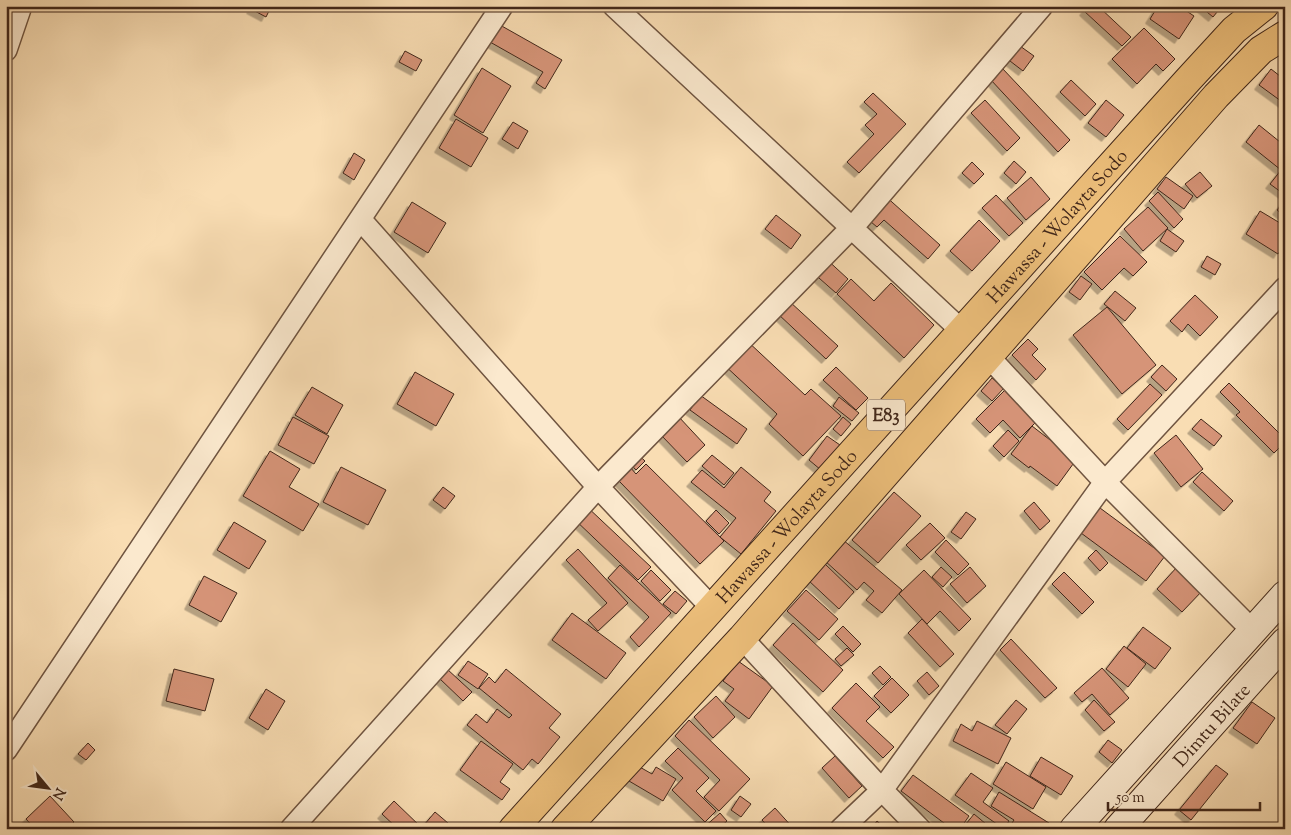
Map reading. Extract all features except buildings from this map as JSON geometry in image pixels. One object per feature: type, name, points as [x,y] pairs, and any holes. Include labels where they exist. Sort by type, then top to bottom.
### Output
[{"type":"main road","name":"Hawassa - Wolayta Sodo","points":[[513,829],[1234,30],[1264,6]]},
{"type":"main road","points":[[1282,6],[1284,35]]},
{"type":"main road","name":"Hawassa - Wolayta Sodo","points":[[565,829],[742,638],[1216,96],[1261,50],[1284,35]]},
{"type":"main road","points":[[962,331],[988,356]]},
{"type":"main road","points":[[1074,829],[1285,595]]},
{"type":"main road","points":[[712,608],[742,638]]},
{"type":"main road","name":"Dimtu Bilate","points":[[1118,829],[1285,642]]},
{"type":"street","points":[[6,50],[21,6]]},
{"type":"street","points":[[6,750],[502,6]]},
{"type":"street","points":[[614,6],[962,331]]},
{"type":"street","points":[[291,829],[598,487],[852,228],[1042,6]]},
{"type":"street","points":[[360,219],[598,487],[712,608]]},
{"type":"street","points":[[840,829],[882,790],[1105,482],[1285,288]]},
{"type":"street","points":[[988,356],[1105,482],[1252,630]]},
{"type":"street","points":[[742,638],[920,829]]}]
